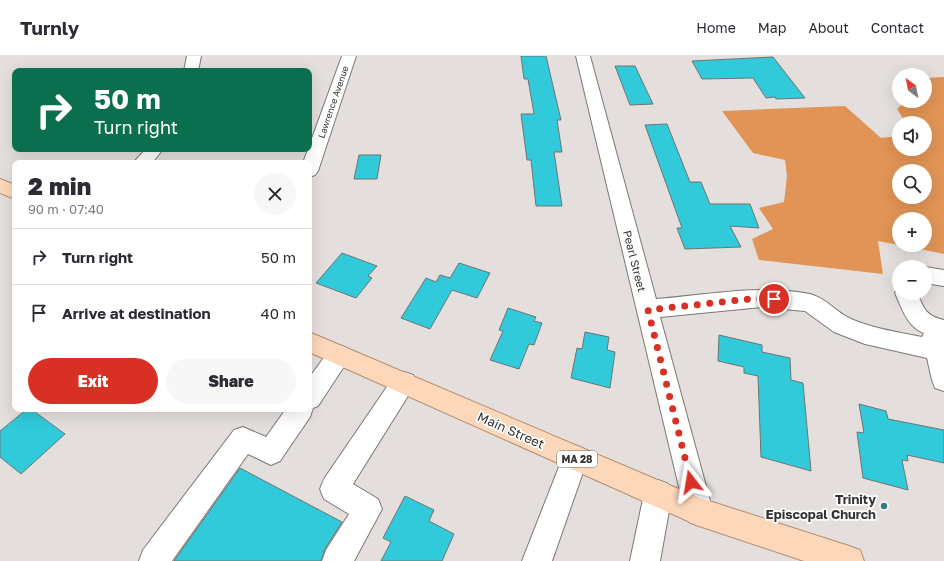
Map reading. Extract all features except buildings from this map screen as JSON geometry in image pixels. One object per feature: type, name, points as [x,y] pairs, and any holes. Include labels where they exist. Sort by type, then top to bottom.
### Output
[{"type":"main road","name":"Main Street","points":[[312,343],[699,512],[850,561]]},
{"type":"street","points":[[192,68],[194,56]]},
{"type":"street","name":"Lawrence Avenue","points":[[312,162],[349,56]]},
{"type":"street","name":"Pearl Street","points":[[583,56],[699,512]]},
{"type":"street","points":[[145,160],[152,152]]},
{"type":"street","points":[[932,276],[944,278]]},
{"type":"street","points":[[648,310],[762,298],[810,303],[842,325],[873,337],[937,336]]},
{"type":"street","points":[[909,300],[919,321],[937,336],[944,380]]},
{"type":"street","points":[[312,394],[339,355]]},
{"type":"street","points":[[337,561],[368,509],[334,489],[404,383]]},
{"type":"street","points":[[154,561],[242,439],[271,452],[299,412]]},
{"type":"street","points":[[537,561],[575,458]]},
{"type":"street","points":[[645,561],[658,494]]},
{"type":"shaded area","points":[[944,77],[944,254],[932,252],[932,212],[892,212],[892,244],[878,241],[883,274],[759,260],[752,239],[773,229],[759,208],[784,202],[787,176],[785,160],[753,153],[722,111],[845,106],[881,138],[892,137],[892,156],[932,156],[932,116],[902,116],[897,109],[932,108],[932,78]]},
{"type":"place","name":"Trinity Episcopal Church","points":[[884,506]]},
{"type":"route","points":[[691,482],[648,310],[724,301],[762,298],[774,299]]}]
